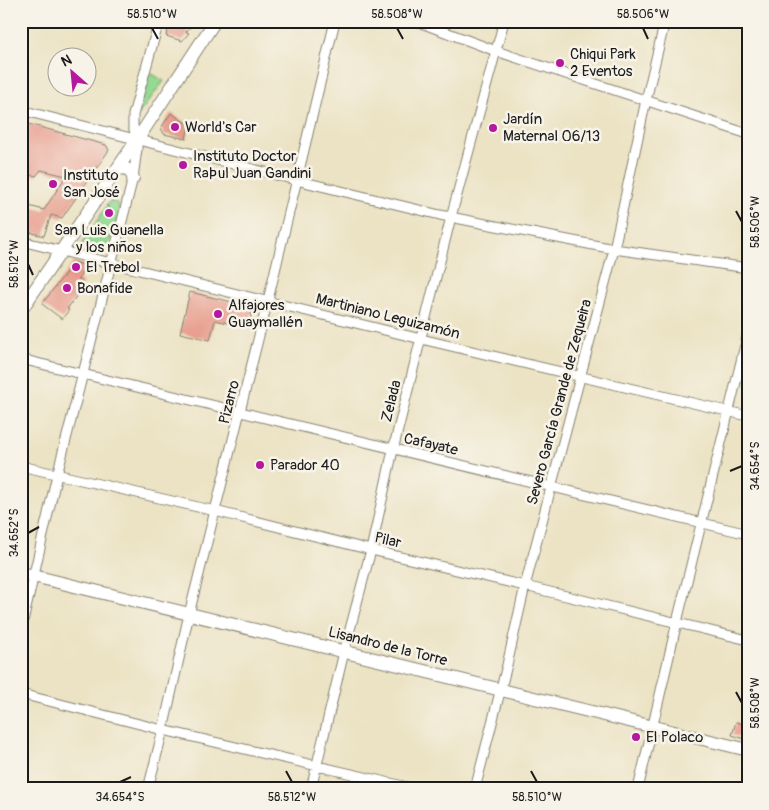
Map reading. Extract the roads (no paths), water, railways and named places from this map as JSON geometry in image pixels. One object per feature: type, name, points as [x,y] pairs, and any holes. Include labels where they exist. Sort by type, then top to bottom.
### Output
[{"type":"street","points":[[21,630],[82,374],[133,178],[138,150],[133,126],[133,115],[158,24],[140,21]]},
{"type":"street","points":[[21,310],[116,172],[215,21]]},
{"type":"street","name":"Pizarro","points":[[148,789],[189,614],[240,414],[335,21]]},
{"type":"street","points":[[416,21],[496,51],[748,134]]},
{"type":"street","name":"Zelada","points":[[311,789],[371,550],[393,450],[451,216],[504,21]]},
{"type":"street","name":"Severo García Grande de Zequeira","points":[[475,789],[525,586],[614,249],[665,21]]},
{"type":"street","points":[[21,110],[440,215],[614,249],[748,268]]},
{"type":"street","points":[[116,172],[123,168],[127,169],[133,178]]},
{"type":"street","name":"Martiniano Leguizamón","points":[[21,241],[421,339],[748,416]]},
{"type":"street","points":[[638,789],[748,333]]},
{"type":"street","name":"Cafayate","points":[[21,360],[240,414],[748,534]]},
{"type":"street","name":"Pilar","points":[[21,466],[748,640]]},
{"type":"street","name":"Lisandro de la Torre","points":[[21,573],[748,750]]},
{"type":"street","points":[[21,694],[163,730],[416,789]]},
{"type":"street","points":[[21,785],[33,789]]},
{"type":"place","name":"Chiqui Park 2 Eventos","points":[[560,63]]},
{"type":"place","name":"World's Car","points":[[175,127]]},
{"type":"place","name":"Jardín Maternal 06/13","points":[[493,128]]},
{"type":"place","name":"Instituto Doctor Raþul Juan Gandini","points":[[183,165]]},
{"type":"place","name":"Instituto San José","points":[[53,184]]},
{"type":"place","name":"San Luis Guanella y los niños","points":[[109,213]]},
{"type":"place","name":"El Trebol","points":[[76,267]]},
{"type":"place","name":"Bonafide","points":[[67,288]]},
{"type":"place","name":"Alfajores Guaymallén","points":[[218,314]]},
{"type":"place","name":"Parador 40","points":[[260,465]]},
{"type":"place","name":"El Polaco","points":[[636,737]]}]
